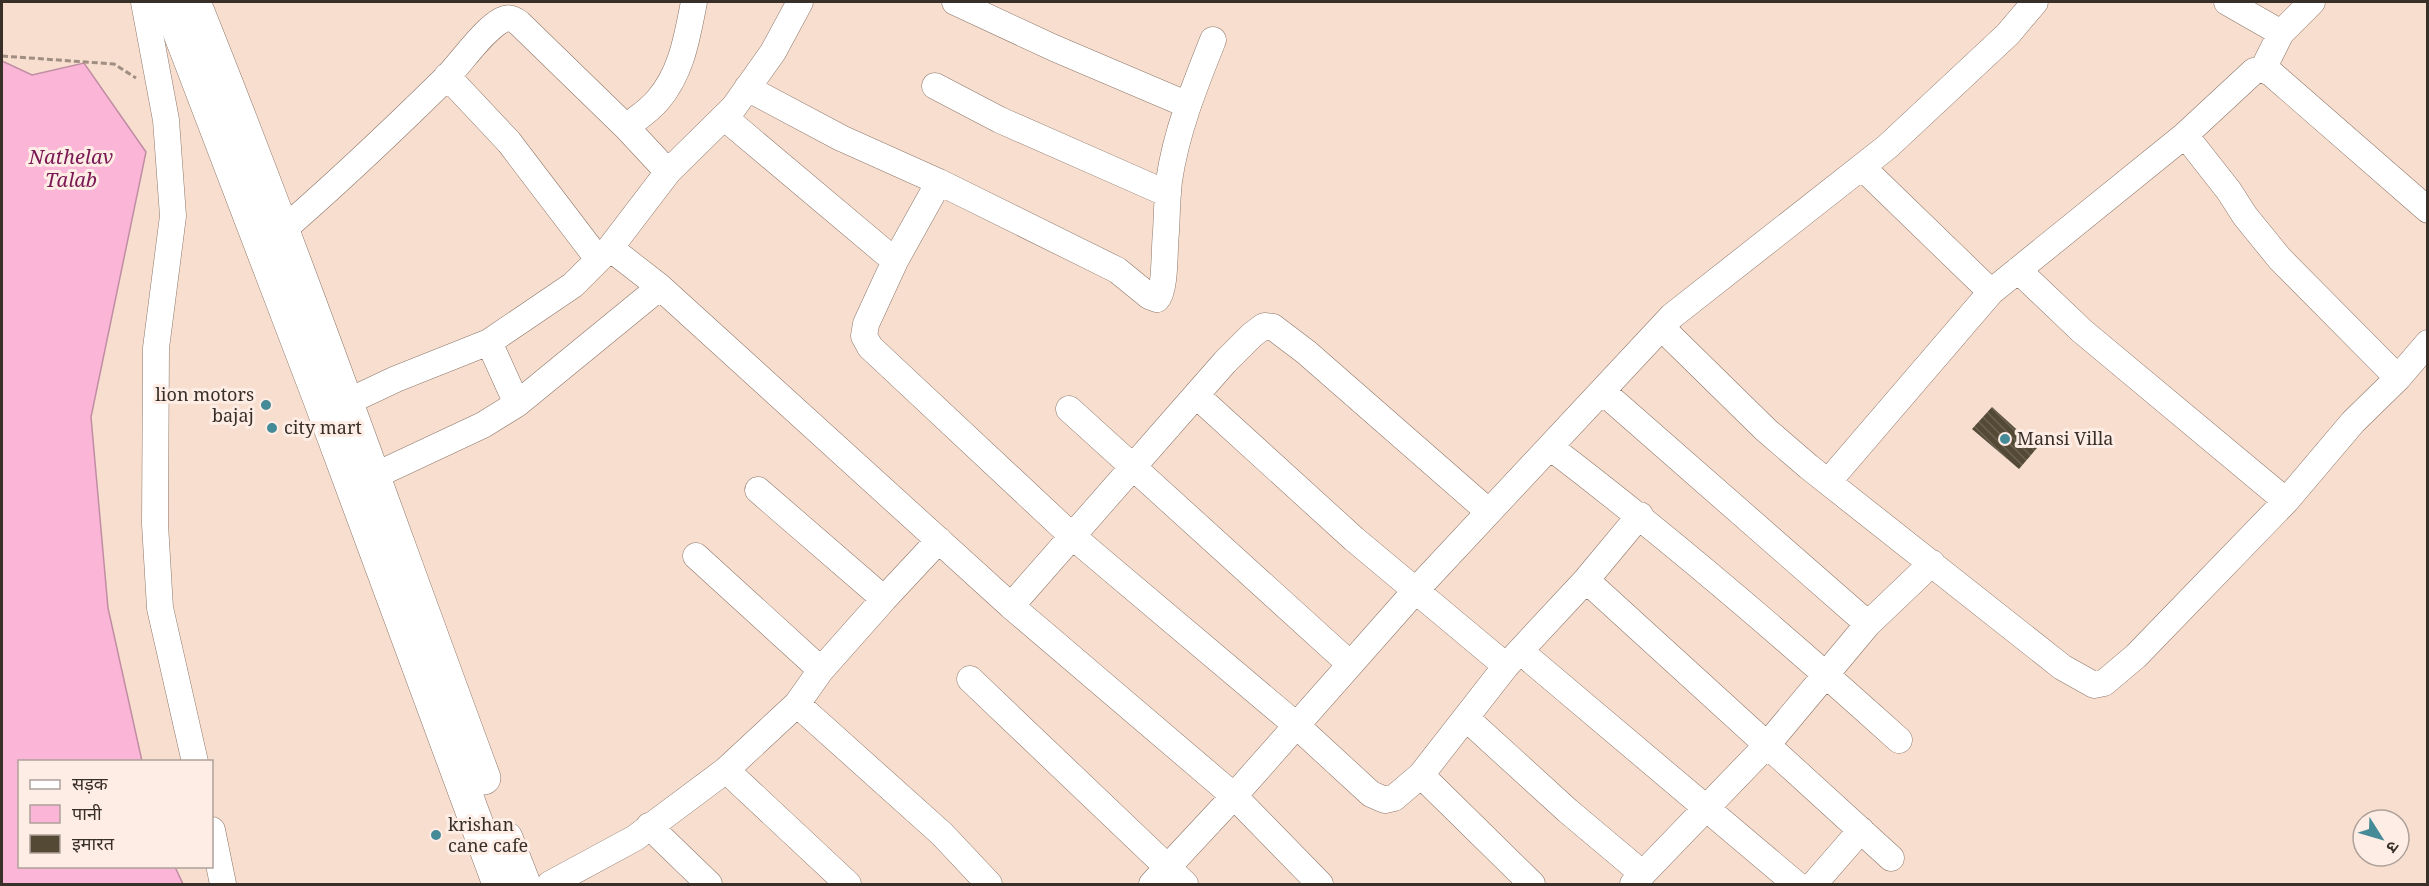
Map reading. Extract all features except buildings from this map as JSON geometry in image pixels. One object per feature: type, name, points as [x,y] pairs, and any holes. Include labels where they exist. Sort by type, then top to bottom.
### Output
[{"type":"main road","points":[[184,8],[272,240],[345,403],[524,885]]},
{"type":"main road","points":[[272,240],[320,400],[499,885]]},
{"type":"street","points":[[144,2],[166,120],[172,216],[156,348],[154,428],[156,544],[160,608],[195,760]]},
{"type":"street","points":[[626,127],[657,102],[673,80],[687,42],[694,2]]},
{"type":"street","points":[[345,403],[396,379],[489,342],[573,285],[604,253],[668,172],[725,118],[773,52],[800,2]]},
{"type":"street","points":[[955,2],[1054,48],[1188,105]]},
{"type":"street","points":[[970,679],[1168,879],[1234,796],[1417,589],[1672,316],[1887,147],[2008,34],[2035,2]]},
{"type":"street","points":[[2227,2],[2281,33]]},
{"type":"street","points":[[2262,69],[2281,33],[2312,2]]},
{"type":"street","points":[[272,240],[348,173],[447,76],[493,27],[504,19],[512,18],[519,23],[626,127],[668,172]]},
{"type":"street","points":[[747,88],[841,138],[939,182],[1117,270],[1149,296],[1157,299],[1164,285],[1163,262],[1169,181],[1188,105],[1213,40]]},
{"type":"street","points":[[1828,482],[1991,292],[2185,135],[2254,71],[2262,69],[2272,74],[2427,210]]},
{"type":"street","points":[[447,76],[509,142],[604,253],[660,287],[1011,606],[1234,796],[1320,885]]},
{"type":"street","points":[[935,86],[1000,120],[1168,194]]},
{"type":"street","points":[[725,118],[895,261]]},
{"type":"street","points":[[2185,135],[2280,259],[2398,378]]},
{"type":"street","points":[[1862,167],[1991,292]]},
{"type":"street","points":[[939,182],[895,261],[866,324],[864,336],[870,347],[1072,536],[1296,725],[1371,794],[1385,800],[1395,798],[1421,776],[1513,658],[1586,580],[1640,515]]},
{"type":"street","points":[[2018,270],[2082,331],[2286,501]]},
{"type":"street","points":[[372,477],[483,425],[517,404],[660,287]]},
{"type":"street","points":[[1011,606],[1133,466],[1252,335],[1264,326],[1273,327],[1306,352],[1489,512]]},
{"type":"street","points":[[1662,328],[1766,430],[1828,482],[2062,667],[2094,685],[2104,683],[2136,656],[2286,501],[2353,422],[2398,378],[2427,343]]},
{"type":"street","points":[[489,342],[517,404]]},
{"type":"street","points":[[1602,391],[1868,624]]},
{"type":"street","points":[[1197,396],[1354,539],[1417,589],[1513,658],[1705,807],[1796,885]]},
{"type":"street","points":[[1069,409],[1350,664]]},
{"type":"street","points":[[1550,447],[1640,515],[1899,740]]},
{"type":"street","points":[[758,490],[884,598]]},
{"type":"street","points":[[550,885],[635,838],[726,770],[797,704],[821,670],[939,540]]},
{"type":"street","points":[[696,556],[821,670]]},
{"type":"street","points":[[1466,718],[1568,811],[1638,879],[1767,745],[1868,624],[1932,563]]},
{"type":"street","points":[[1586,580],[1891,858]]},
{"type":"street","points":[[797,704],[942,834],[989,885]]},
{"type":"street","points":[[726,770],[848,885]]},
{"type":"street","points":[[1421,776],[1532,885]]},
{"type":"street","points":[[649,826],[709,885]]},
{"type":"street","points":[[1814,885],[1862,830]]},
{"type":"street","points":[[213,835],[223,885]]},
{"type":"water","name":"Nathelav Talab","points":[[2,61],[32,75],[84,63],[146,152],[91,417],[108,608],[142,760],[18,760],[18,868],[175,868],[183,884],[2,884]]},
{"type":"place","name":"lion motors bajaj","points":[[266,405]]},
{"type":"place","name":"city mart","points":[[272,428]]},
{"type":"place","name":"Mansi Villa","points":[[2005,439]]},
{"type":"place","name":"krishan cane cafe","points":[[436,835]]}]
